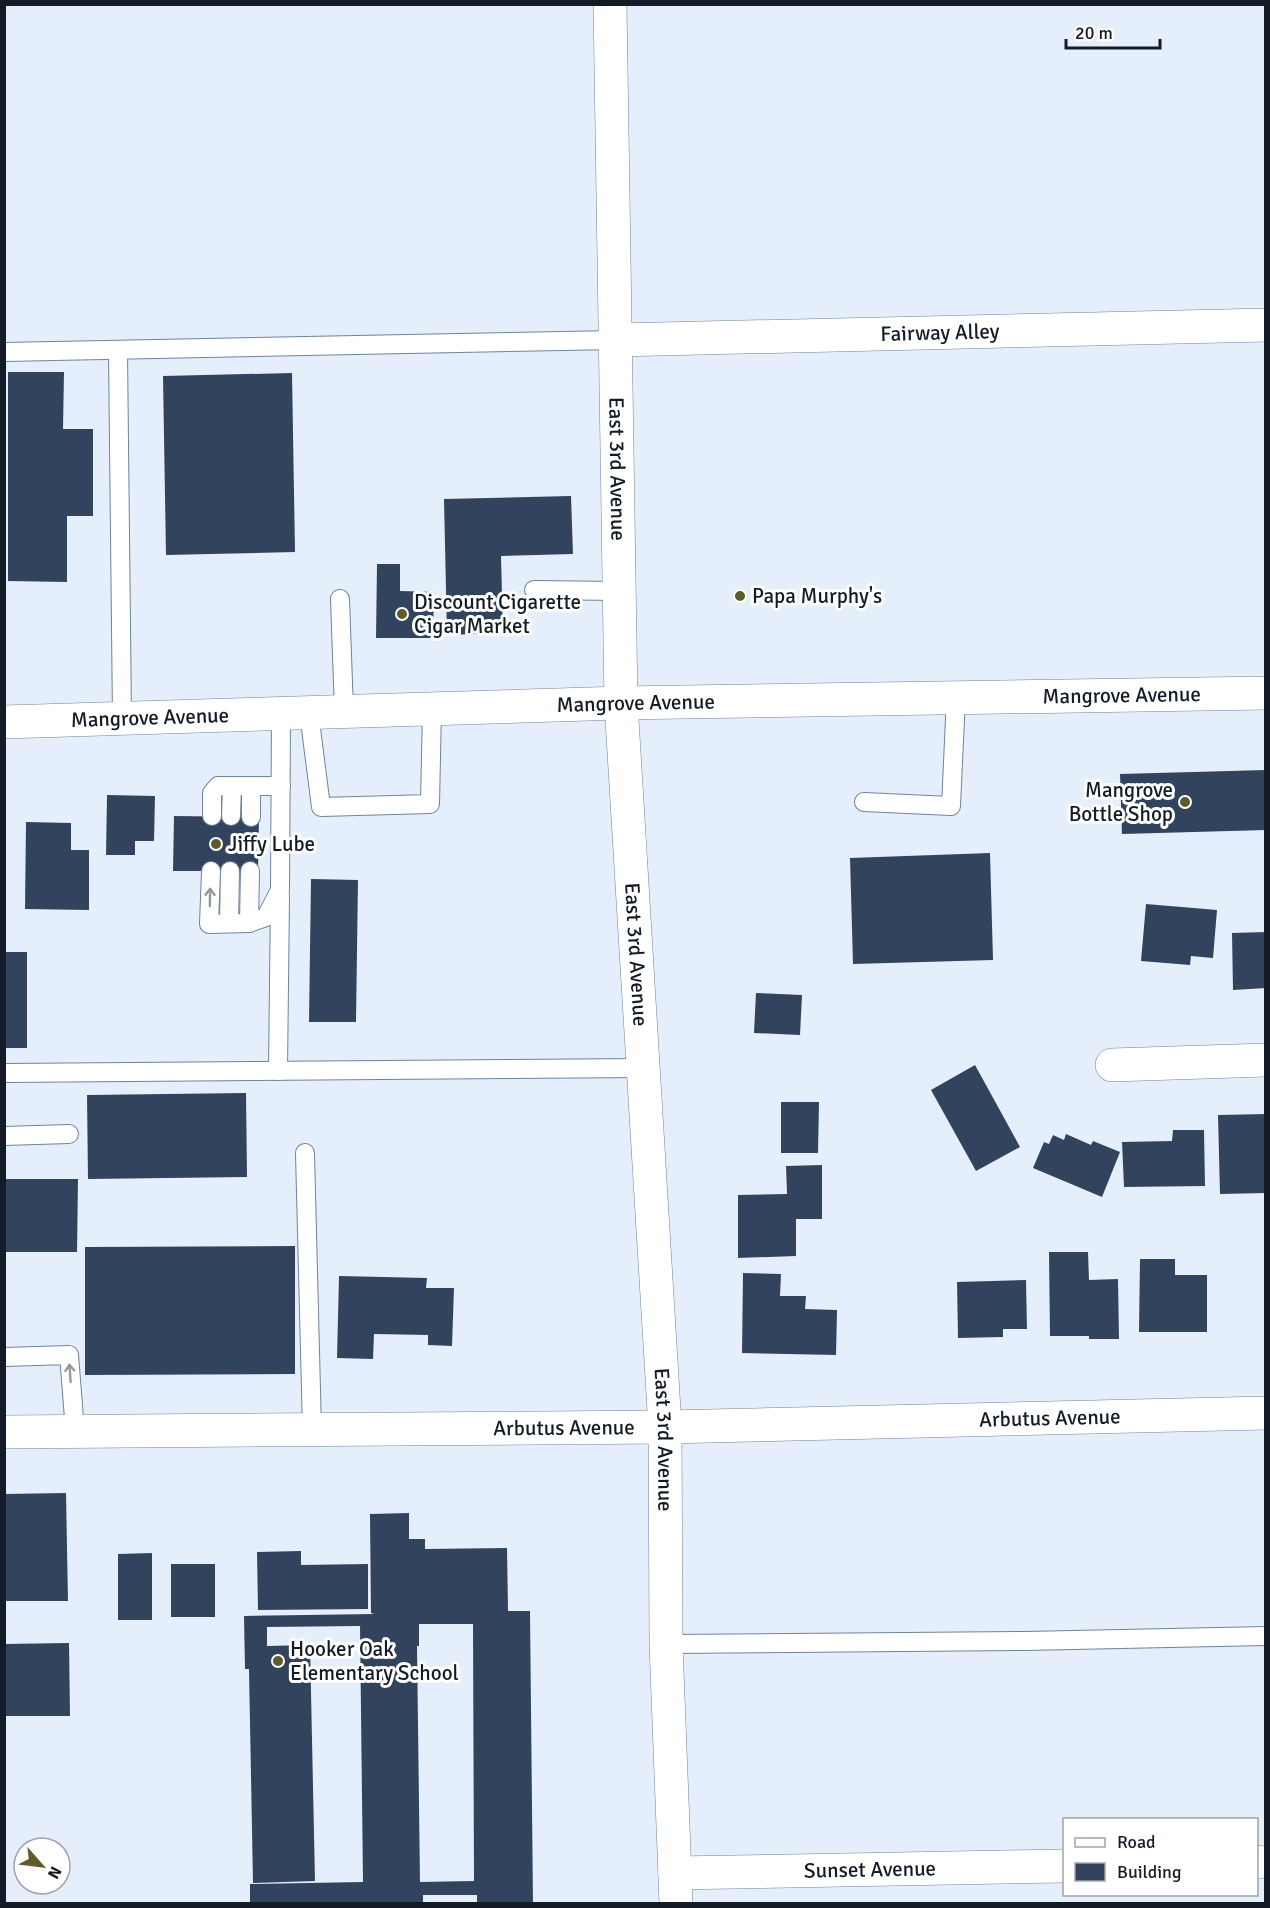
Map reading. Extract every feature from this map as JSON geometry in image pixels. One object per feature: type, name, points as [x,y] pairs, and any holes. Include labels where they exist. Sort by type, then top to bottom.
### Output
[{"type":"street","name":"East 3rd Avenue","points":[[610,4],[621,703],[665,1427],[666,1644],[676,1888]]},
{"type":"street","name":"Fairway Alley","points":[[616,340],[1266,325]]},
{"type":"street","name":"Mangrove Avenue","points":[[4,722],[621,703],[1266,693]]},
{"type":"street","points":[[1112,1065],[1266,1060]]},
{"type":"street","name":"Arbutus Avenue","points":[[4,1432],[665,1427],[1266,1413]]},
{"type":"street","name":"Sunset Avenue","points":[[676,1888],[1063,1866]]},
{"type":"lane","points":[[4,352],[616,340]]},
{"type":"lane","points":[[118,351],[122,718]]},
{"type":"lane","points":[[534,590],[619,591]]},
{"type":"lane","points":[[340,599],[344,711]]},
{"type":"lane","points":[[864,802],[951,806],[956,697]]},
{"type":"lane","points":[[295,713],[321,807],[430,804],[432,709]]},
{"type":"lane","points":[[278,1071],[281,786],[295,713]]},
{"type":"lane","points":[[212,816],[212,793],[218,786],[281,786]]},
{"type":"lane","points":[[231,816],[232,786]]},
{"type":"lane","points":[[251,786],[251,817]]},
{"type":"lane","points":[[211,871],[209,924],[249,923],[266,917],[280,891]]},
{"type":"lane","points":[[229,923],[230,871]]},
{"type":"lane","points":[[249,923],[250,871]]},
{"type":"lane","points":[[4,1073],[643,1068]]},
{"type":"lane","points":[[4,1136],[69,1134]]},
{"type":"lane","points":[[305,1154],[312,1430]]},
{"type":"lane","points":[[4,1357],[69,1355],[75,1431]]},
{"type":"lane","points":[[666,1644],[1266,1636]]},
{"type":"building","points":[[8,372],[64,372],[63,429],[93,429],[93,516],[67,516],[67,582],[8,581]]},
{"type":"building","points":[[292,373],[295,552],[166,555],[163,376]]},
{"type":"building","points":[[571,496],[573,554],[501,556],[503,633],[447,635],[444,499]]},
{"type":"building","points":[[377,564],[400,564],[400,591],[434,592],[433,638],[376,638]]},
{"type":"building","points":[[1266,770],[1266,830],[1122,834],[1120,774]]},
{"type":"building","points":[[107,795],[155,796],[154,841],[135,841],[135,855],[106,855]]},
{"type":"building","name":"Jiffy Lube","points":[[174,816],[259,817],[258,871],[173,871]]},
{"type":"building","points":[[26,822],[71,823],[71,850],[89,850],[89,910],[25,909]]},
{"type":"building","points":[[990,853],[993,960],[853,964],[850,858]]},
{"type":"building","points":[[311,879],[358,880],[356,1022],[309,1022]]},
{"type":"building","points":[[1146,904],[1217,910],[1213,958],[1191,956],[1190,965],[1141,961]]},
{"type":"building","points":[[1266,932],[1266,988],[1233,990],[1232,933]]},
{"type":"building","points":[[4,952],[27,952],[27,1048],[4,1048]]},
{"type":"building","points":[[756,993],[802,995],[800,1035],[754,1033]]},
{"type":"building","points":[[975,1065],[1020,1147],[976,1171],[931,1090]]},
{"type":"building","points":[[246,1093],[247,1177],[88,1179],[87,1095]]},
{"type":"building","points":[[781,1102],[819,1102],[818,1153],[781,1153]]},
{"type":"building","points":[[1266,1114],[1266,1193],[1220,1194],[1218,1115]]},
{"type":"building","points":[[1173,1130],[1204,1130],[1205,1186],[1124,1187],[1122,1142],[1172,1141]]},
{"type":"building","points":[[1066,1134],[1091,1145],[1093,1141],[1120,1152],[1102,1197],[1033,1168],[1044,1142],[1049,1144],[1053,1135],[1064,1140]]},
{"type":"building","points":[[822,1165],[822,1219],[796,1219],[796,1256],[738,1258],[738,1195],[787,1194],[786,1166]]},
{"type":"building","points":[[4,1179],[78,1179],[77,1252],[4,1252]]},
{"type":"building","points":[[295,1246],[295,1374],[85,1375],[85,1247]]},
{"type":"building","points":[[1049,1252],[1088,1252],[1089,1280],[1118,1279],[1119,1339],[1050,1336]]},
{"type":"building","points":[[1140,1259],[1175,1259],[1175,1275],[1207,1275],[1207,1332],[1139,1332]]},
{"type":"building","points":[[743,1273],[781,1274],[780,1296],[806,1296],[805,1309],[837,1310],[836,1355],[742,1353]]},
{"type":"building","points":[[339,1276],[427,1278],[426,1288],[454,1288],[452,1346],[428,1345],[428,1335],[374,1334],[373,1359],[337,1358]]},
{"type":"building","points":[[1026,1280],[1027,1329],[1003,1329],[1003,1337],[958,1338],[957,1282]]},
{"type":"building","points":[[66,1493],[68,1601],[4,1601],[4,1494]]},
{"type":"building","points":[[409,1513],[409,1539],[425,1539],[425,1549],[507,1548],[508,1611],[530,1611],[533,1904],[477,1904],[477,1895],[423,1895],[423,1904],[250,1904],[250,1884],[363,1882],[360,1626],[267,1627],[267,1646],[310,1645],[315,1881],[253,1883],[249,1669],[245,1669],[244,1616],[374,1614],[371,1613],[370,1514]],"holes":[[[419,1624],[473,1624],[474,1881],[420,1882],[417,1646],[419,1646]]]},
{"type":"building","points":[[301,1551],[301,1565],[368,1564],[368,1609],[258,1610],[257,1552]]},
{"type":"building","points":[[152,1553],[152,1620],[118,1620],[118,1554]]},
{"type":"building","points":[[171,1564],[215,1564],[215,1617],[171,1617]]},
{"type":"building","points":[[69,1643],[70,1716],[4,1716],[4,1644]]},
{"type":"place","name":"Papa Murphy's","points":[[740,596]]},
{"type":"place","name":"Discount Cigarette Cigar Market","points":[[402,614]]},
{"type":"place","name":"Mangrove Bottle Shop","points":[[1185,802]]},
{"type":"place","name":"Jiffy Lube","points":[[216,844]]},
{"type":"place","name":"Hooker Oak Elementary School","points":[[278,1661]]}]
